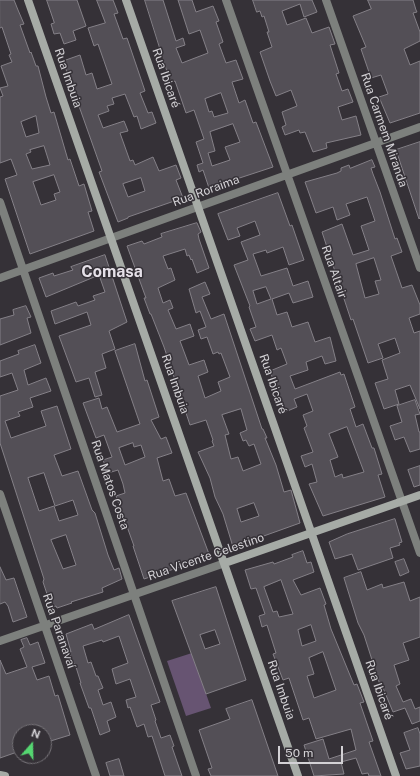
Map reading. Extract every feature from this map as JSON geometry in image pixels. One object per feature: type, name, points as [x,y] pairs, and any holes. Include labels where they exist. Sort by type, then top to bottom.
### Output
[{"type":"street","name":"Rua Imbuia","points":[[28,0],[298,776]]},
{"type":"street","name":"Rua Ibicaré","points":[[126,0],[396,776]]},
{"type":"street","name":"Rua Altair","points":[[226,0],[420,553]]},
{"type":"street","name":"Rua Carmem Miranda","points":[[326,0],[420,268]]},
{"type":"street","name":"Rua Roraima","points":[[0,278],[420,127]]},
{"type":"street","name":"Rua Matos Costa","points":[[0,202],[196,776]]},
{"type":"street","name":"Rua Paranavaí","points":[[0,494],[96,776]]},
{"type":"street","name":"Rua Vicente Celestino","points":[[0,641],[420,495]]},
{"type":"street","points":[[0,775],[5,776]]},
{"type":"shaded area","points":[[192,653],[211,708],[186,716],[167,661]]},
{"type":"building","points":[[0,0],[14,0],[24,24],[20,25],[30,53],[31,52],[36,66],[38,66],[51,113],[54,112],[68,160],[70,159],[79,186],[84,184],[92,211],[88,212],[94,231],[30,254],[5,179],[17,175],[11,159],[0,163],[0,97],[3,96],[0,88],[8,86],[1,66],[12,62],[9,55],[11,54],[2,27],[0,28]],"holes":[[[36,116],[39,133],[26,137],[21,122]],[[44,146],[50,165],[32,169],[26,154],[31,152],[30,150]],[[54,175],[60,192],[54,194],[56,200],[41,205],[33,182]]]},
{"type":"building","points":[[47,0],[77,0],[86,26],[73,31],[76,40],[64,44],[60,33],[54,34],[51,24],[54,23]]},
{"type":"building","points":[[97,0],[113,0],[118,13],[114,14],[123,39],[127,38],[145,91],[140,93],[148,113],[152,112],[156,123],[141,129],[137,116],[134,117],[125,94],[112,98],[114,104],[107,106],[109,111],[98,115],[103,128],[124,121],[128,131],[120,133],[130,161],[133,160],[135,165],[153,157],[159,171],[176,165],[181,178],[176,180],[183,198],[128,217],[118,222],[99,172],[102,171],[63,61],[80,55],[86,75],[92,73],[97,89],[112,84],[98,44],[94,46],[88,28],[105,23]],"holes":[[[141,178],[145,191],[128,197],[123,184]]]},
{"type":"building","points":[[145,0],[163,0],[176,41],[183,38],[185,45],[176,48],[182,63],[208,53],[200,30],[189,34],[178,0],[192,0],[196,12],[213,6],[219,21],[216,22],[223,42],[219,44],[226,63],[236,60],[243,79],[232,82],[239,103],[245,100],[253,123],[256,122],[273,167],[209,188],[203,170],[199,172],[197,165],[203,163],[196,142],[204,139],[194,110],[186,113],[175,81],[171,83]],"holes":[[[221,93],[228,113],[214,117],[212,111],[209,112],[205,99]],[[233,124],[240,142],[225,147],[230,160],[212,166],[208,153],[215,151],[210,132]]]},
{"type":"building","points":[[253,0],[312,0],[317,12],[304,17],[300,4],[282,11],[287,25],[306,18],[312,33],[329,27],[335,44],[330,45],[339,73],[336,74],[342,91],[348,89],[353,102],[338,107],[342,120],[356,116],[361,135],[326,143],[327,148],[313,152],[305,132],[300,133],[299,130],[285,135],[282,127],[286,125],[282,112],[297,106],[291,90],[276,96],[260,52],[272,47],[267,32],[269,32],[264,16],[262,17],[260,11],[257,12]]},
{"type":"building","points":[[368,0],[413,0],[417,12],[413,13],[420,32],[420,41],[404,49],[410,65],[420,61],[420,113],[390,123],[379,97],[388,94],[381,75],[371,78],[361,49],[366,47],[353,16],[371,9]]},
{"type":"building","points":[[420,142],[420,218],[419,219],[396,150]]},
{"type":"building","points":[[372,160],[375,167],[371,168],[395,239],[397,238],[402,252],[391,256],[402,288],[412,285],[420,305],[420,314],[409,318],[414,333],[420,331],[420,409],[410,385],[395,390],[399,404],[384,409],[375,383],[388,379],[382,360],[400,353],[395,338],[378,344],[383,358],[368,363],[353,319],[351,320],[322,232],[342,224],[353,255],[369,250],[361,226],[375,221],[367,197],[346,204],[350,215],[337,220],[333,207],[316,213],[305,182],[337,173],[341,171],[341,168],[349,165],[350,168]],"holes":[[[374,258],[381,280],[375,281],[379,294],[365,298],[356,264]]]},
{"type":"building","points":[[278,193],[290,226],[292,225],[304,260],[289,265],[283,247],[267,253],[266,250],[253,254],[261,276],[287,268],[293,286],[308,281],[313,297],[293,303],[289,293],[272,299],[277,315],[287,312],[292,327],[308,322],[315,342],[330,337],[336,361],[325,364],[322,356],[306,362],[308,370],[290,376],[295,389],[340,372],[341,375],[344,374],[355,407],[350,409],[356,427],[363,424],[372,448],[374,448],[382,474],[378,475],[385,497],[323,516],[309,484],[317,482],[312,464],[305,467],[301,456],[313,452],[304,428],[307,426],[303,415],[313,411],[307,394],[294,399],[297,407],[285,412],[270,371],[287,364],[281,348],[277,350],[272,335],[255,341],[250,329],[256,327],[249,307],[250,306],[234,265],[248,260],[241,242],[260,235],[255,221],[237,228],[240,236],[228,240],[218,214]],"holes":[[[266,287],[271,299],[257,304],[253,291]],[[347,427],[364,472],[343,478],[342,474],[335,477],[330,460],[338,457],[329,434]]]},
{"type":"building","points":[[197,223],[201,232],[198,234],[199,239],[209,268],[197,273],[192,259],[191,260],[189,255],[187,256],[185,249],[163,256],[168,269],[171,268],[175,280],[158,288],[163,303],[170,300],[173,308],[168,310],[176,329],[190,324],[194,336],[180,341],[189,365],[204,360],[208,372],[198,376],[205,398],[221,391],[218,382],[230,377],[221,353],[219,354],[218,352],[213,354],[207,337],[201,339],[198,330],[206,327],[200,311],[196,313],[189,289],[205,282],[210,294],[202,297],[211,319],[224,314],[284,492],[291,490],[300,523],[233,547],[223,514],[215,497],[210,478],[198,452],[214,446],[206,420],[190,425],[164,347],[144,298],[146,298],[127,246],[142,241],[144,244],[162,237],[161,234]],"holes":[[[241,409],[247,430],[240,433],[243,441],[246,440],[249,446],[254,444],[261,464],[243,471],[238,457],[231,459],[225,435],[229,434],[222,415]],[[254,503],[259,516],[241,522],[237,509]]]},
{"type":"building","points":[[105,255],[127,322],[109,331],[115,349],[102,354],[106,368],[95,372],[102,395],[95,397],[89,378],[76,382],[59,336],[91,325],[87,312],[55,324],[51,311],[76,302],[78,306],[95,300],[93,296],[105,292],[99,275],[46,297],[39,278],[53,273],[54,276],[73,270],[71,267]]},
{"type":"building","points":[[26,306],[31,317],[27,318],[31,333],[0,345],[0,319],[14,315],[13,310]]},
{"type":"building","points":[[135,344],[145,381],[147,380],[159,417],[151,420],[161,439],[166,437],[172,453],[157,458],[163,481],[169,479],[175,496],[186,493],[209,554],[192,560],[192,563],[144,579],[116,496],[125,493],[123,484],[118,470],[108,473],[103,460],[112,457],[104,435],[96,438],[83,403],[99,398],[102,409],[107,407],[117,432],[140,424],[115,351]],"holes":[[[133,443],[134,447],[141,445],[145,457],[125,465],[119,448]]]},
{"type":"building","points":[[35,345],[41,363],[24,370],[28,385],[46,378],[51,391],[30,398],[33,407],[18,412],[20,416],[5,421],[11,438],[46,426],[41,411],[57,406],[71,449],[54,455],[62,476],[78,471],[92,510],[95,513],[114,570],[119,568],[122,579],[102,588],[103,592],[57,608],[56,606],[49,608],[45,595],[47,594],[43,582],[44,579],[0,443],[0,396],[18,390],[12,373],[0,377],[0,361],[19,354],[18,351]],"holes":[[[44,473],[55,506],[73,500],[78,515],[59,521],[54,506],[39,511],[28,478]],[[66,535],[76,565],[63,569],[51,540]]]},
{"type":"building","points":[[415,400],[420,414],[415,415],[420,432],[420,449],[410,452],[404,437],[395,440],[390,426],[402,422],[397,406]]},
{"type":"building","points":[[420,466],[420,485],[414,487],[408,470]]},
{"type":"building","points":[[395,519],[402,542],[399,543],[400,545],[390,548],[393,558],[358,570],[352,554],[335,559],[329,542],[347,534]]},
{"type":"building","points":[[303,551],[307,563],[311,562],[314,572],[293,580],[301,595],[320,588],[326,604],[324,605],[331,629],[354,685],[357,684],[364,702],[360,703],[373,741],[369,742],[381,776],[369,776],[368,773],[362,774],[356,758],[341,762],[344,774],[314,776],[304,745],[323,739],[329,759],[356,750],[351,729],[316,739],[309,718],[303,720],[289,678],[283,680],[273,654],[276,653],[267,625],[262,627],[259,616],[265,614],[256,588],[251,589],[245,570],[273,562],[274,564],[293,557],[292,555]],"holes":[[[281,580],[293,614],[279,617],[277,611],[273,612],[264,587]],[[311,625],[316,641],[302,646],[298,630]],[[323,652],[336,690],[314,698],[307,676],[314,674],[309,658]]]},
{"type":"building","points":[[404,559],[409,572],[400,576],[395,562]]},
{"type":"building","points":[[0,567],[6,580],[14,578],[27,617],[13,622],[8,606],[5,602],[0,604]]},
{"type":"building","points":[[361,572],[367,590],[382,584],[383,588],[404,582],[410,601],[420,597],[420,637],[403,643],[409,660],[394,665],[400,684],[396,686],[403,702],[411,699],[415,709],[420,707],[420,721],[412,724],[405,708],[393,712],[383,688],[381,688],[364,635],[358,623],[344,578]]},
{"type":"building","points":[[216,587],[246,680],[206,694],[172,601]],"holes":[[[215,630],[220,644],[205,649],[200,635]]]},
{"type":"building","points":[[129,615],[160,702],[151,705],[156,720],[155,721],[161,738],[170,735],[174,746],[172,747],[182,776],[165,776],[152,736],[148,737],[144,724],[137,727],[126,700],[136,697],[130,679],[116,684],[112,669],[128,663],[119,636],[103,642],[102,640],[83,646],[88,663],[91,662],[96,676],[98,676],[103,688],[98,690],[103,705],[111,702],[116,717],[107,721],[110,731],[100,735],[91,708],[89,708],[80,683],[75,664],[69,652],[71,652],[66,634],[92,624],[94,629]]},
{"type":"building","points":[[27,638],[30,645],[38,642],[45,663],[32,667],[37,680],[49,676],[55,696],[58,695],[70,735],[52,741],[52,724],[12,724],[12,754],[0,758],[0,660],[6,674],[27,667],[20,649],[24,647],[21,640]]},
{"type":"building","points":[[252,700],[278,776],[211,776],[208,769],[212,768],[199,730],[230,719],[226,709]]},
{"type":"building","points":[[418,728],[420,734],[420,766],[406,769],[400,753],[410,750],[404,733]]},
{"type":"building","points":[[119,759],[124,776],[110,776],[106,763]]},
{"type":"district","name":"Comasa","points":[[112,272]]}]
